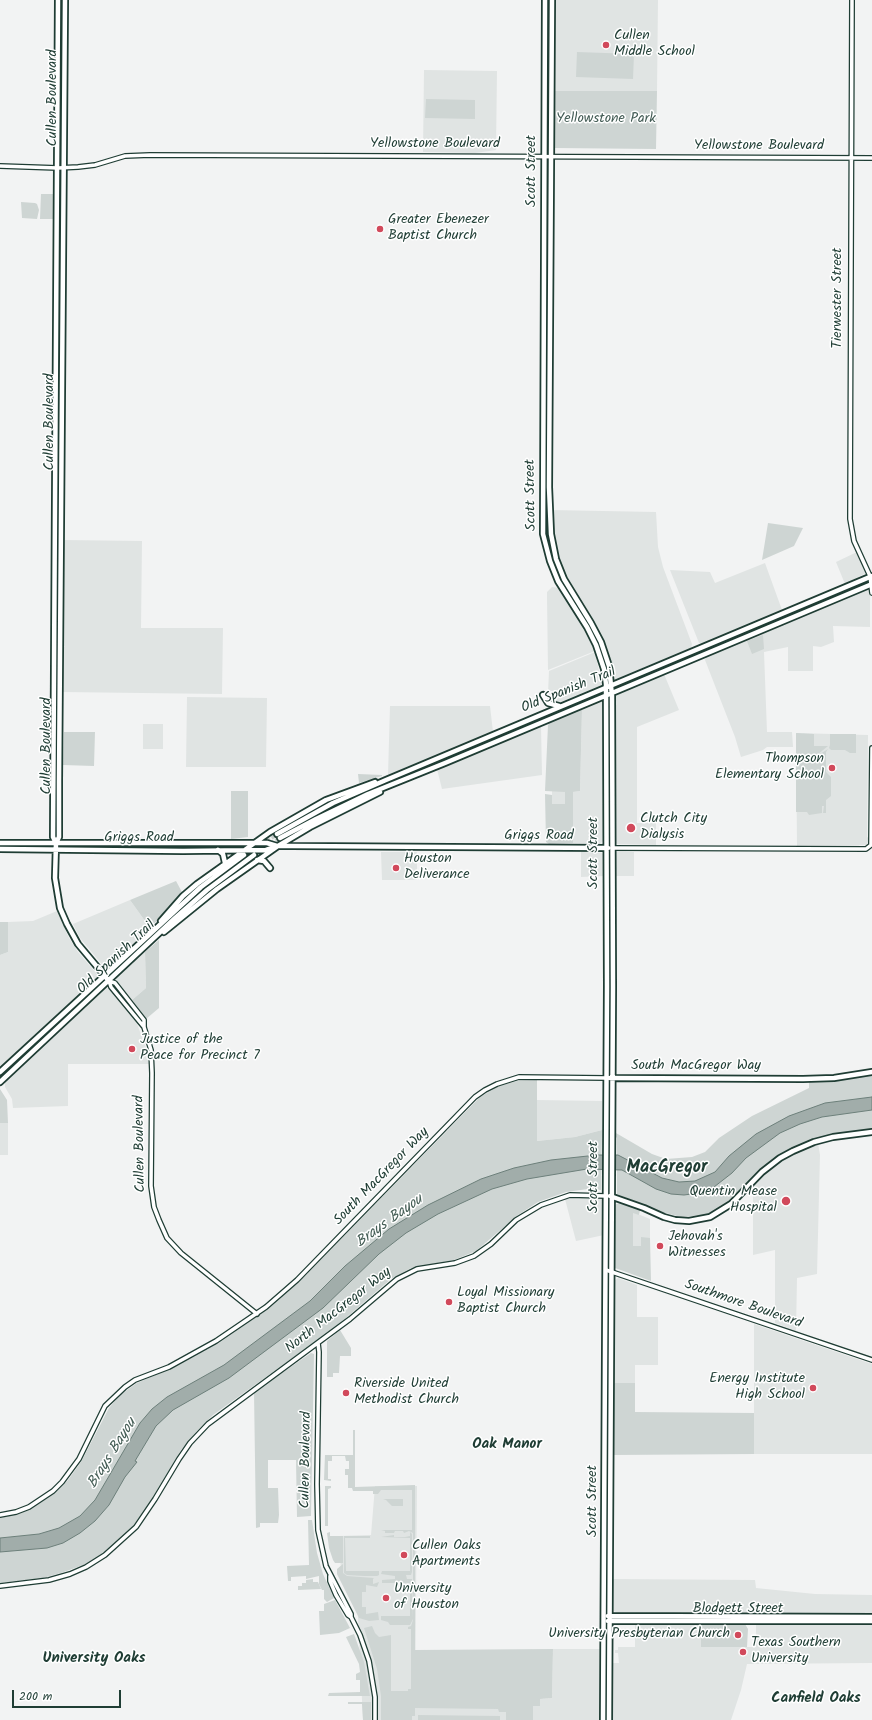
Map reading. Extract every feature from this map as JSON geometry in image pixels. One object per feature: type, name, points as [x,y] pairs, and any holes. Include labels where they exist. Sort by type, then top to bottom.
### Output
[{"type":"main road","name":"Cullen Boulevard","points":[[58,0],[53,731],[53,837],[56,843],[55,878],[60,908],[67,924],[78,944],[109,982]]},
{"type":"main road","name":"Cullen Boulevard","points":[[56,843],[59,837],[65,0]]},
{"type":"main road","name":"Scott Street","points":[[545,0],[543,534],[550,561],[558,581],[565,596],[587,627],[601,659],[606,688],[605,848],[607,980],[603,1720]]},
{"type":"main road","name":"Scott Street","points":[[552,0],[550,534],[556,559],[564,579],[591,623],[606,655],[612,686],[614,987],[612,1078],[609,1720]]},
{"type":"main road","points":[[58,15],[65,15]]},
{"type":"main road","points":[[544,101],[551,101]]},
{"type":"main road","points":[[58,111],[64,111]]},
{"type":"main road","name":"Old Spanish Trail","points":[[871,576],[333,803],[278,836],[340,807],[872,584]]},
{"type":"main road","points":[[813,600],[816,607]]},
{"type":"main road","points":[[792,609],[794,616]]},
{"type":"main road","points":[[587,627],[591,623]]},
{"type":"main road","points":[[756,624],[758,632]]},
{"type":"main road","points":[[650,670],[653,676]]},
{"type":"main road","points":[[543,695],[551,705],[561,706]]},
{"type":"main road","points":[[496,733],[499,741]]},
{"type":"main road","points":[[606,746],[612,746]]},
{"type":"main road","points":[[447,754],[450,761]]},
{"type":"main road","points":[[155,929],[167,912],[183,896],[225,863],[243,852],[252,843],[285,822],[326,800],[366,784],[386,780]]},
{"type":"main road","points":[[151,933],[156,937],[169,929],[216,890],[278,846],[372,797],[388,787]]},
{"type":"main road","name":"Griggs Road","points":[[0,843],[267,843],[278,846],[612,848]]},
{"type":"main road","name":"Griggs Road","points":[[0,849],[216,850],[243,852],[266,850],[278,846]]},
{"type":"main road","points":[[216,850],[223,854],[225,863]]},
{"type":"main road","name":"Old Spanish Trail","points":[[0,1072],[201,887],[243,852]]},
{"type":"main road","name":"Old Spanish Trail","points":[[0,1082],[207,890],[254,855]]},
{"type":"main road","points":[[257,860],[264,861],[270,868]]},
{"type":"main road","points":[[68,1009],[73,1015]]},
{"type":"main road","points":[[32,1042],[37,1048]]},
{"type":"main road","name":"South MacGregor Way","points":[[606,1078],[803,1079],[834,1078],[872,1072]]},
{"type":"main road","name":"North MacGregor Way","points":[[606,1196],[675,1220],[689,1221],[710,1217],[731,1204],[762,1172],[780,1158],[793,1151],[814,1142],[833,1137],[872,1132]]},
{"type":"main road","name":"Blodgett Street","points":[[826,1619],[872,1617]]},
{"type":"main road","name":"Blodgett Street","points":[[604,1619],[826,1619],[872,1621]]},
{"type":"street","name":"Tierwester Street","points":[[852,0],[850,158],[850,519],[854,541],[871,576],[872,593]]},
{"type":"street","name":"Yellowstone Boulevard","points":[[0,166],[64,168],[95,164],[115,158],[138,155],[872,158]]},
{"type":"street","points":[[872,748],[872,845]]},
{"type":"street","name":"Griggs Road","points":[[612,848],[850,849],[866,848],[872,845]]},
{"type":"street","name":"Cullen Boulevard","points":[[109,982],[115,983],[144,1020],[144,1027],[151,1050],[151,1186],[154,1207],[158,1220],[167,1238],[181,1253],[257,1314]]},
{"type":"street","name":"South MacGregor Way","points":[[0,1515],[16,1512],[29,1507],[53,1491],[62,1482],[79,1459],[105,1406],[125,1387],[135,1380],[200,1351],[257,1314],[297,1280],[475,1097],[497,1084],[520,1077],[606,1078]]},
{"type":"street","name":"North MacGregor Way","points":[[0,1586],[48,1580],[70,1574],[86,1567],[105,1555],[136,1527],[179,1459],[201,1431],[222,1412],[350,1319],[397,1279],[417,1269],[455,1263],[474,1256],[491,1244],[516,1220],[530,1210],[549,1202],[570,1195],[606,1196]]},
{"type":"street","name":"Southmore Boulevard","points":[[606,1270],[872,1360]]},
{"type":"street","name":"Cullen Boulevard","points":[[318,1343],[317,1518],[324,1557],[330,1576],[351,1614],[369,1661],[375,1697],[375,1720]]},
{"type":"shaded area","name":"Cullen Middle School","points":[[555,0],[658,0],[657,91],[555,91]]},
{"type":"shaded area","points":[[424,70],[497,71],[496,150],[475,153],[423,152]]},
{"type":"shaded area","points":[[550,510],[656,512],[658,547],[663,567],[692,644],[691,648],[614,680],[596,626],[571,589],[560,566],[553,541]]},
{"type":"shaded area","points":[[63,540],[142,541],[141,628],[223,628],[222,694],[62,692]]},
{"type":"shaded area","points":[[857,552],[866,573],[845,584],[836,562]]},
{"type":"shaded area","points":[[765,563],[782,610],[702,644],[699,643],[670,570],[710,572],[715,583]]},
{"type":"shaded area","points":[[552,587],[559,588],[583,624],[595,651],[548,670],[547,592]]},
{"type":"shaded area","points":[[866,589],[869,590],[870,593],[870,627],[833,626],[834,642],[821,647],[813,646],[813,671],[788,671],[788,647],[764,652],[767,732],[792,732],[793,747],[767,747],[763,750],[741,757],[735,737],[705,660],[706,657]]},
{"type":"shaded area","points":[[595,652],[602,685],[556,704],[548,693],[549,671]]},
{"type":"shaded area","points":[[664,674],[679,710],[637,727],[637,823],[656,823],[656,845],[617,844],[614,842],[614,696]]},
{"type":"shaded area","points":[[187,697],[267,698],[266,767],[186,767]]},
{"type":"shaded area","points":[[601,701],[604,703],[604,841],[599,844],[573,843],[573,792],[580,791],[582,709]]},
{"type":"shaded area","points":[[390,706],[490,706],[493,732],[388,775]]},
{"type":"shaded area","points":[[143,724],[163,724],[163,749],[143,749]]},
{"type":"shaded area","points":[[541,726],[542,775],[442,789],[437,769]]},
{"type":"shaded area","name":"Thompson Elementary School","points":[[796,733],[868,735],[867,837],[869,838],[867,845],[797,846]]},
{"type":"shaded area","points":[[552,791],[565,791],[565,804],[552,804]]},
{"type":"shaded area","points":[[617,851],[634,852],[634,876],[614,876],[615,853]]},
{"type":"shaded area","points":[[381,852],[417,852],[417,880],[382,880]]},
{"type":"shaded area","points":[[581,852],[602,853],[604,856],[604,876],[581,877]]},
{"type":"shaded area","points":[[130,900],[150,928],[112,965],[105,968],[80,938],[73,924]]},
{"type":"shaded area","points":[[57,911],[69,938],[78,952],[97,974],[98,978],[0,1068],[0,955],[8,952],[8,922],[33,921]]},
{"type":"shaded area","points":[[145,952],[146,988],[132,1000],[117,983],[116,978]]},
{"type":"shaded area","points":[[107,987],[136,1021],[146,1048],[149,1064],[68,1064],[68,1106],[13,1108],[12,1099],[5,1087],[5,1082]]},
{"type":"shaded area","points":[[872,1097],[872,1110],[822,1117],[800,1124],[780,1133],[746,1158],[732,1173],[714,1187],[699,1193],[684,1195],[671,1194],[656,1189],[622,1170],[587,1169],[527,1179],[492,1189],[438,1214],[406,1233],[379,1254],[323,1308],[229,1378],[173,1410],[156,1426],[135,1461],[137,1462],[125,1477],[109,1505],[95,1521],[80,1533],[63,1543],[47,1548],[0,1552],[0,1538],[39,1534],[59,1528],[80,1516],[95,1500],[140,1423],[152,1409],[167,1397],[224,1365],[310,1301],[345,1266],[389,1229],[428,1205],[481,1179],[514,1168],[551,1160],[597,1155],[618,1155],[662,1178],[679,1182],[695,1181],[715,1172],[729,1156],[756,1134],[789,1116],[825,1103]]},
{"type":"shaded area","points":[[537,1100],[602,1101],[602,1130],[575,1137],[537,1141]]},
{"type":"shaded area","points":[[0,1123],[8,1123],[8,1155],[0,1155]]},
{"type":"shaded area","name":"Quentin Mease Hospital","points":[[818,1143],[820,1155],[817,1274],[797,1278],[796,1331],[775,1323],[775,1250],[753,1255],[753,1192],[749,1188],[794,1153]]},
{"type":"shaded area","points":[[565,1199],[601,1199],[603,1201],[604,1235],[576,1241]]},
{"type":"shaded area","points":[[633,1212],[650,1219],[650,1238],[641,1238],[641,1246],[633,1246]]},
{"type":"shaded area","points":[[618,1278],[637,1285],[637,1317],[658,1317],[658,1365],[635,1365],[635,1383],[614,1383],[614,1281]]},
{"type":"shaded area","name":"Energy Institute High School","points":[[754,1324],[872,1364],[872,1454],[754,1454]]},
{"type":"shaded area","name":"University of Houston","points":[[375,1486],[417,1486],[415,1706],[532,1707],[532,1720],[363,1720],[356,1578],[346,1578],[341,1573],[339,1536],[371,1535]]},
{"type":"shaded area","name":"Texas Southern University","points":[[613,1579],[755,1580],[756,1588],[815,1594],[872,1595],[872,1663],[747,1664],[741,1690],[731,1720],[612,1720],[613,1663],[619,1663],[618,1653],[615,1653],[615,1650],[618,1650],[618,1647],[635,1647],[635,1624],[701,1624],[701,1647],[756,1647],[756,1612],[617,1613],[613,1610]]},
{"type":"shaded area","points":[[553,1649],[601,1649],[602,1720],[533,1720],[533,1706],[540,1699],[552,1698]]},
{"type":"green space","points":[[577,52],[634,54],[633,79],[576,77]]},
{"type":"green space","name":"Yellowstone Park","points":[[555,91],[657,91],[656,149],[555,148]]},
{"type":"green space","points":[[426,99],[475,100],[475,119],[425,118]]},
{"type":"green space","points":[[41,194],[54,194],[54,219],[40,219]]},
{"type":"green space","points":[[21,202],[37,204],[39,210],[37,219],[22,218]]},
{"type":"green space","points":[[768,523],[803,528],[794,546],[762,560]]},
{"type":"green space","points":[[763,635],[764,649],[752,654],[747,641]]},
{"type":"green space","points":[[582,709],[580,791],[573,792],[573,843],[549,844],[546,842],[545,794],[552,795],[552,804],[565,804],[565,792],[545,791],[548,725],[551,721]]},
{"type":"green space","points":[[64,732],[95,732],[94,766],[63,765]]},
{"type":"green space","points":[[796,733],[814,734],[814,746],[828,746],[812,759],[828,749],[826,752],[826,772],[831,777],[831,796],[826,800],[826,813],[823,813],[824,806],[822,806],[822,813],[809,815],[807,812],[796,812]]},
{"type":"green space","points":[[830,734],[856,734],[856,753],[850,753],[845,750],[831,750],[829,748]]},
{"type":"green space","points":[[358,774],[382,775],[382,776],[359,783]]},
{"type":"green space","points":[[231,791],[248,791],[248,837],[231,839]]},
{"type":"green space","points":[[176,881],[183,894],[150,928],[130,900]]},
{"type":"green space","points":[[0,922],[8,922],[8,952],[0,955]]},
{"type":"green space","points":[[159,940],[159,1008],[146,1019],[132,1000],[146,988],[145,952]]},
{"type":"green space","points":[[872,1074],[872,1129],[828,1135],[793,1148],[767,1165],[736,1196],[716,1211],[704,1215],[681,1217],[658,1211],[617,1194],[616,1133],[652,1154],[666,1159],[692,1157],[705,1152],[719,1138],[752,1116],[809,1088],[809,1081],[834,1081]]},
{"type":"green space","points":[[537,1080],[537,1141],[575,1137],[602,1130],[601,1190],[588,1189],[566,1192],[538,1202],[518,1215],[476,1251],[454,1260],[411,1268],[391,1279],[333,1329],[213,1415],[181,1450],[147,1507],[133,1526],[107,1551],[86,1564],[61,1573],[43,1578],[0,1583],[0,1518],[21,1513],[40,1503],[57,1491],[68,1480],[81,1462],[109,1408],[120,1395],[137,1383],[179,1365],[219,1343],[273,1305],[304,1277],[480,1097],[499,1086],[517,1081]]},
{"type":"green space","points":[[0,1089],[7,1100],[8,1123],[0,1123]]},
{"type":"green space","points":[[620,1203],[640,1210],[639,1215],[633,1213],[633,1246],[641,1246],[641,1237],[650,1238],[651,1281],[615,1268],[614,1207],[616,1204]]},
{"type":"green space","points":[[340,1330],[351,1348],[351,1356],[340,1356],[339,1373],[333,1373],[333,1377],[327,1377],[327,1341]]},
{"type":"green space","points":[[311,1353],[314,1354],[311,1516],[297,1517],[296,1460],[268,1460],[268,1488],[278,1488],[278,1523],[260,1523],[260,1527],[256,1528],[254,1392]]},
{"type":"green space","points":[[614,1383],[635,1383],[635,1412],[754,1413],[754,1454],[614,1455]]},
{"type":"green space","points":[[353,1430],[355,1430],[355,1487],[415,1485],[415,1650],[553,1649],[552,1698],[540,1699],[540,1706],[533,1706],[533,1720],[506,1720],[506,1712],[499,1712],[498,1709],[415,1708],[415,1716],[412,1716],[412,1720],[381,1720],[381,1696],[377,1669],[364,1628],[372,1626],[375,1633],[379,1637],[391,1635],[391,1691],[408,1691],[408,1689],[411,1689],[411,1629],[408,1629],[408,1627],[411,1626],[413,1620],[413,1533],[409,1531],[404,1533],[403,1531],[395,1531],[394,1533],[385,1533],[385,1531],[381,1530],[412,1530],[412,1490],[381,1490],[378,1494],[373,1494],[373,1491],[353,1491],[352,1488],[348,1488],[348,1475],[345,1475],[345,1469],[349,1469],[349,1461],[346,1461],[345,1456],[332,1456],[332,1461],[328,1461],[328,1479],[331,1479],[331,1481],[324,1480],[325,1455],[353,1455]]},
{"type":"green space","points":[[325,1486],[331,1486],[331,1488],[328,1489],[328,1526],[325,1526]]},
{"type":"green space","points":[[383,1499],[403,1499],[403,1506],[392,1506]]},
{"type":"green space","points":[[308,1520],[312,1520],[317,1553],[323,1574],[334,1598],[327,1602],[324,1599],[324,1590],[322,1590],[319,1584],[319,1576],[306,1579],[306,1576],[291,1577],[291,1581],[288,1581],[287,1566],[309,1565]]},
{"type":"green space","points":[[330,1532],[330,1536],[343,1536],[343,1563],[335,1563],[333,1560],[329,1548],[327,1533]]},
{"type":"green space","points":[[410,1532],[412,1534],[412,1572],[411,1575],[406,1575],[407,1579],[412,1579],[413,1619],[410,1625],[390,1625],[388,1622],[381,1620],[381,1616],[410,1616],[410,1583],[382,1583],[382,1580],[395,1579],[395,1576],[381,1574],[382,1571],[410,1571],[410,1538],[381,1537],[394,1535],[394,1537],[405,1537],[410,1536]]},
{"type":"green space","points":[[344,1536],[370,1536],[370,1538],[345,1538],[346,1571],[379,1571],[379,1575],[364,1576],[347,1575],[344,1573]]},
{"type":"green space","points":[[343,1564],[343,1573],[347,1576],[374,1578],[373,1584],[379,1582],[377,1587],[366,1585],[366,1592],[362,1592],[362,1607],[366,1607],[366,1614],[378,1612],[379,1620],[369,1621],[359,1618],[337,1574],[337,1569]]},
{"type":"green space","points":[[313,1579],[313,1582],[318,1582],[321,1589],[298,1590],[298,1586],[302,1586],[302,1583],[306,1583],[306,1580]]},
{"type":"green space","points":[[335,1600],[350,1628],[339,1633],[320,1635],[319,1611],[324,1611],[324,1604]]},
{"type":"green space","points":[[701,1624],[745,1624],[748,1629],[747,1647],[701,1647]]},
{"type":"green space","points":[[354,1634],[364,1662],[370,1696],[328,1696],[329,1693],[360,1692],[360,1680],[356,1680],[356,1674],[360,1672],[359,1664],[346,1637]]},
{"type":"green space","points":[[348,1702],[371,1702],[371,1720],[363,1720],[362,1704],[348,1704]]},
{"type":"green space","points":[[418,1715],[500,1716],[500,1720],[418,1720]]},
{"type":"tunnel","points":[[244,855],[277,834]]},
{"type":"tunnel","points":[[254,855],[280,838]]},
{"type":"place","name":"Cullen Middle School","points":[[606,45]]},
{"type":"place","name":"Greater Ebenezer Baptist Church","points":[[380,229]]},
{"type":"place","name":"Thompson Elementary School","points":[[832,768]]},
{"type":"place","name":"Clutch City Dialysis","points":[[631,828]]},
{"type":"place","name":"Houston Deliverance","points":[[396,868]]},
{"type":"place","name":"Justice of the Peace for Precinct 7","points":[[132,1049]]},
{"type":"place","name":"Quentin Mease Hospital","points":[[786,1201]]},
{"type":"place","name":"Jehovah's Witnesses","points":[[660,1246]]},
{"type":"place","name":"Loyal Missionary Baptist Church","points":[[449,1302]]},
{"type":"place","name":"Energy Institute High School","points":[[813,1388]]},
{"type":"place","name":"Riverside United Methodist Church","points":[[346,1393]]},
{"type":"place","name":"Cullen Oaks Apartments","points":[[404,1555]]},
{"type":"place","name":"University of Houston","points":[[386,1598]]},
{"type":"place","name":"University Presbyterian Church","points":[[738,1635]]},
{"type":"place","name":"Texas Southern University","points":[[743,1652]]},
{"type":"district","name":"MacGregor","points":[[667,1169]]},
{"type":"district","name":"Oak Manor","points":[[507,1445]]},
{"type":"district","name":"University Oaks","points":[[94,1659]]},
{"type":"district","name":"Canfield Oaks","points":[[816,1699]]},
{"type":"water label","name":"Brays Bayou","points":[[390,1222]]},
{"type":"water label","name":"Brays Bayou","points":[[113,1454]]}]
